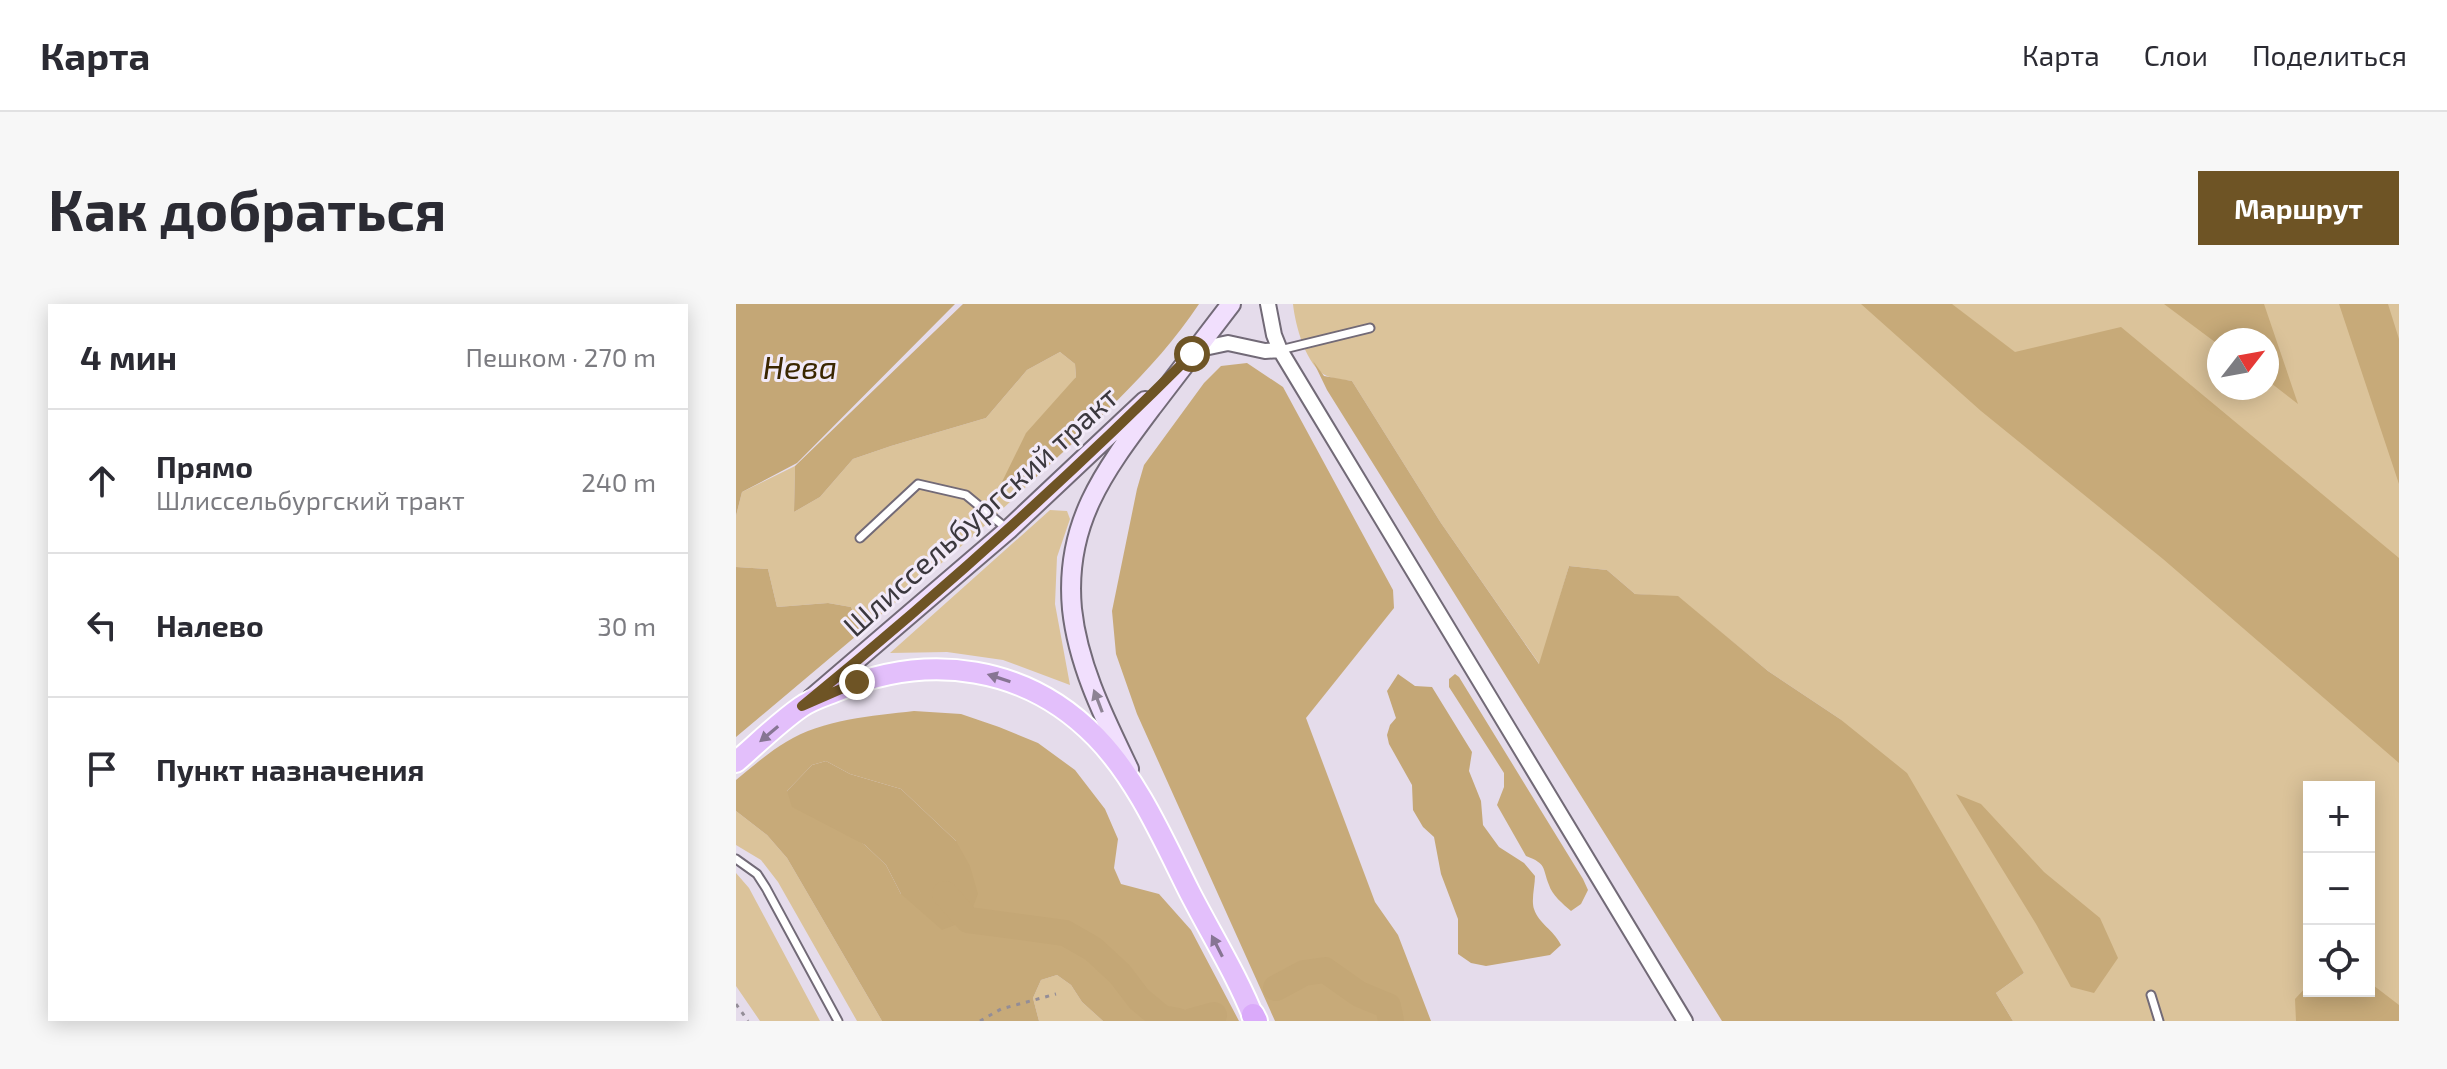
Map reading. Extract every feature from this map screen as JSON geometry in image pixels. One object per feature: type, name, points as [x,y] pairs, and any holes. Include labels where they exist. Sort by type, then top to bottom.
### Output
[{"type":"main road","points":[[1231,304],[1098,483],[1077,536],[1071,585],[1075,625],[1101,710],[1154,823],[1254,1019]]},
{"type":"main road","name":"Шлиссельбургский тракт","points":[[802,706],[1008,530],[1103,443],[1194,352]]},
{"type":"main road","points":[[736,762],[802,706],[857,682],[905,670],[958,669],[1008,681],[1045,698],[1073,717],[1096,736],[1114,759],[1154,823]]},
{"type":"street","points":[[1268,304],[1280,350],[1685,1021]]},
{"type":"street","points":[[1194,352],[1228,343],[1265,351],[1280,350]]},
{"type":"lane","points":[[1280,350],[1370,328]]},
{"type":"lane","points":[[860,538],[918,484],[966,495],[1008,530]]},
{"type":"lane","points":[[736,859],[757,874],[766,888],[838,1021]]},
{"type":"lane","points":[[2151,995],[2159,1021]]},
{"type":"path","points":[[980,1021],[1001,1009],[1056,994]]},
{"type":"path","points":[[736,1004],[748,1021]]},
{"type":"shaded area","points":[[963,304],[1199,304],[1140,377],[1028,485],[1000,486],[1026,433],[1076,377],[1075,364],[1060,352],[1027,370],[986,418],[853,459],[820,497],[794,512],[795,466]]},
{"type":"shaded area","points":[[1293,304],[2399,304],[2399,1021],[2013,1021],[1996,993],[2024,973],[1840,719],[1768,671],[1678,597],[1635,594],[1607,570],[1569,566],[1540,665],[1441,523],[1352,381],[1336,379],[1320,371],[1308,355],[1299,333]]},
{"type":"shaded area","points":[[1861,304],[1952,304],[2015,352],[2121,327],[2399,558],[2399,763],[2163,559],[1981,411]]},
{"type":"shaded area","points":[[2164,304],[2264,304],[2272,328],[2207,328],[2207,336]]},
{"type":"shaded area","points":[[2339,304],[2388,304],[2399,339],[2399,484]]},
{"type":"shaded area","points":[[2279,348],[2298,404],[2279,389]]},
{"type":"shaded area","points":[[1060,352],[1075,364],[1076,377],[1000,485],[1028,485],[862,631],[851,607],[828,603],[777,607],[768,569],[736,567],[736,516],[742,492],[795,466],[794,512],[820,497],[853,459],[986,418],[1027,370]]},
{"type":"shaded area","points":[[1313,361],[1324,376],[1352,381],[1441,523],[1539,664],[1569,566],[1607,570],[1635,594],[1678,596],[1768,671],[1840,719],[1907,773],[2024,973],[1996,993],[2013,1021],[1722,1021],[1327,390]]},
{"type":"shaded area","points":[[1247,363],[1283,387],[1393,590],[1394,608],[1306,718],[1375,902],[1398,935],[1431,1021],[1275,1021],[1137,714],[1116,654],[1112,611],[1144,465],[1204,383],[1221,366]]},
{"type":"shaded area","points":[[1050,510],[1067,511],[1070,519],[1057,557],[1055,604],[1070,685],[1003,660],[947,652],[890,653]]},
{"type":"shaded area","points":[[736,567],[768,569],[777,607],[828,603],[851,607],[862,631],[736,737]]},
{"type":"shaded area","points":[[1455,674],[1583,879],[1588,890],[1581,904],[1571,911],[1553,892],[1541,864],[1526,856],[1497,805],[1504,787],[1504,773],[1449,687],[1449,679]]},
{"type":"shaded area","points":[[914,711],[961,714],[999,727],[1038,743],[1075,770],[1105,809],[1118,839],[1114,868],[1121,884],[1159,894],[1191,930],[1239,1021],[1103,1021],[1082,1002],[1071,985],[1057,975],[1041,980],[1033,998],[1039,1021],[882,1021],[787,858],[767,835],[736,811],[736,780],[773,750],[800,734],[848,720]],"holes":[[[826,761],[850,774],[901,789],[956,841],[901,894],[886,865],[865,845],[787,791],[812,765]]]},
{"type":"shaded area","points":[[1956,794],[1981,804],[2044,872],[2100,918],[2118,958],[2094,993],[2071,987]]},
{"type":"shaded area","points":[[736,811],[767,835],[787,858],[882,1021],[857,1021],[778,882],[761,860],[736,845]]},
{"type":"shaded area","points":[[736,873],[749,888],[820,1021],[760,1021],[736,986]]},
{"type":"shaded area","points":[[1057,975],[1071,985],[1082,1002],[1103,1021],[1039,1021],[1033,998],[1041,980]]},
{"type":"shaded area","points":[[2375,987],[2399,1005],[2399,1021],[2296,1021],[2295,999],[2303,990],[2303,997],[2375,997]]},
{"type":"water","name":"Нева","points":[[736,304],[955,304],[797,463],[742,492],[736,516]]},
{"type":"water","points":[[1398,674],[1415,686],[1432,687],[1472,752],[1469,771],[1481,801],[1483,825],[1499,847],[1524,863],[1535,876],[1534,909],[1561,945],[1550,955],[1486,966],[1471,963],[1458,954],[1458,919],[1441,874],[1434,837],[1423,827],[1413,810],[1412,785],[1387,735],[1396,718],[1387,691]]},
{"type":"water","points":[[826,761],[850,774],[901,789],[956,841],[970,866],[978,894],[968,920],[942,930],[901,894],[886,865],[865,845],[792,807],[787,791],[812,765]]},
{"type":"waterway","points":[[945,894],[968,920],[1065,933],[1093,949],[1120,974],[1139,999],[1162,1018],[1178,1021]]},
{"type":"waterway","points":[[1276,988],[1304,973],[1325,970],[1359,994],[1388,1006],[1391,1021]]},
{"type":"waterway","points":[[1192,1021],[1214,1015]]},
{"type":"route","points":[[857,682],[802,706],[1008,530],[1103,443],[1192,354]]}]
